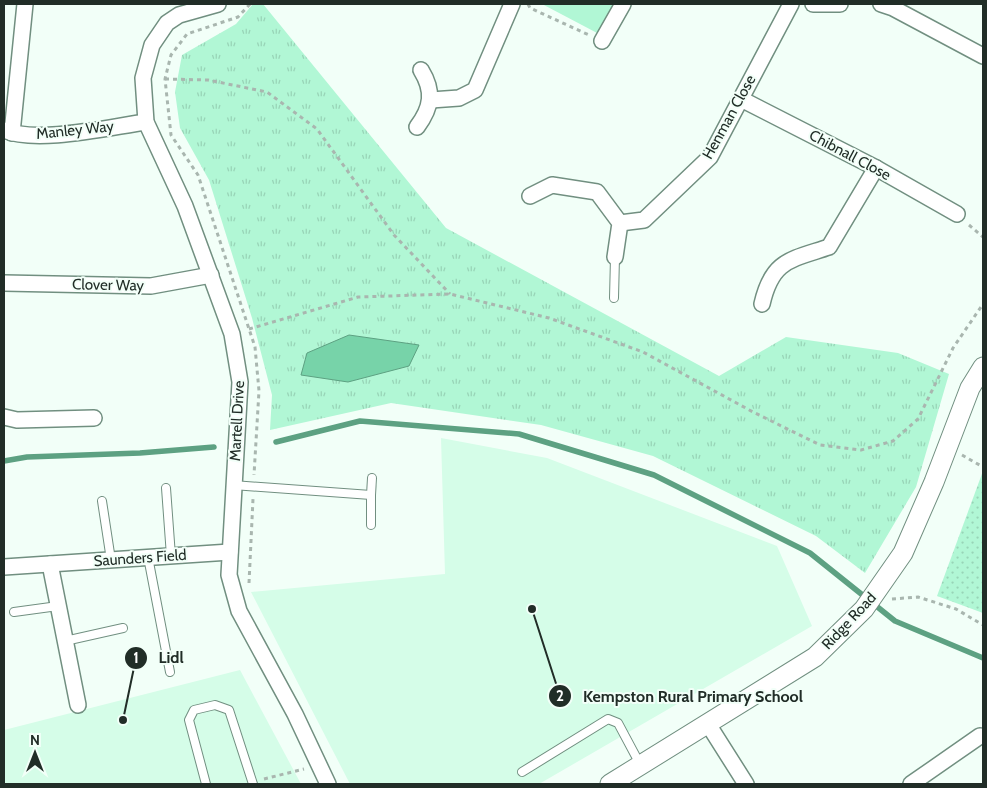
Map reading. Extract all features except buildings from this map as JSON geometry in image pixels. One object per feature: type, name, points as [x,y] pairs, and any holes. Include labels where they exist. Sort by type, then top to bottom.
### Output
[{"type":"street","points":[[8,131],[25,4]]},
{"type":"street","name":"Martell Drive","points":[[218,4],[175,9],[152,45],[143,78],[146,122],[185,206],[232,334],[240,382],[229,575],[239,611],[295,714],[328,784]]},
{"type":"street","points":[[431,100],[460,98],[475,90],[512,4]]},
{"type":"street","points":[[602,41],[623,4]]},
{"type":"street","name":"Henman Close","points":[[620,223],[644,220],[710,157],[791,4]]},
{"type":"street","points":[[813,4],[840,4]]},
{"type":"street","points":[[881,4],[914,10],[983,56]]},
{"type":"street","points":[[417,127],[426,115],[431,100],[429,83],[421,70]]},
{"type":"street","name":"Chibnall Close","points":[[741,99],[876,168],[957,214]]},
{"type":"street","name":"Manley Way","points":[[8,131],[35,136],[146,122]]},
{"type":"street","points":[[762,304],[767,282],[785,262],[829,247],[876,168]]},
{"type":"street","points":[[530,196],[552,185],[597,192],[620,223],[615,257]]},
{"type":"street","name":"Clover Way","points":[[4,283],[151,286],[211,275]]},
{"type":"street","name":"Ridge Road","points":[[610,784],[814,657],[873,601],[903,553],[934,482],[970,388],[983,367]]},
{"type":"street","points":[[4,417],[17,420],[94,418]]},
{"type":"street","name":"Saunders Field","points":[[4,567],[230,552]]},
{"type":"street","points":[[50,564],[78,705]]},
{"type":"street","points":[[708,724],[746,784]]},
{"type":"street","points":[[910,784],[980,736]]},
{"type":"lane","points":[[614,298],[615,257]]},
{"type":"lane","points":[[371,525],[372,478]]},
{"type":"lane","points":[[234,486],[371,495]]},
{"type":"lane","points":[[166,488],[171,556]]},
{"type":"lane","points":[[102,501],[111,560]]},
{"type":"lane","points":[[148,557],[170,672]]},
{"type":"lane","points":[[14,612],[58,606]]},
{"type":"lane","points":[[65,641],[123,628]]},
{"type":"lane","points":[[206,784],[189,720],[194,710],[215,705],[229,710],[252,783]]},
{"type":"lane","points":[[522,772],[608,719],[618,723],[641,766]]},
{"type":"path","points":[[250,4],[238,17],[187,34],[171,55],[165,79],[171,135],[198,175],[250,329],[358,297],[450,294],[549,318],[643,352],[753,412],[820,445],[861,450],[893,441],[918,419],[954,348],[983,304]]},
{"type":"path","points":[[527,4],[530,8],[602,41]]},
{"type":"path","points":[[165,79],[208,80],[267,92],[310,123],[317,129],[394,235],[450,294]]},
{"type":"path","points":[[974,460],[983,467]]},
{"type":"path","points":[[250,584],[253,498]]},
{"type":"path","points":[[873,601],[918,597],[956,609],[983,625]]},
{"type":"path","points":[[252,783],[304,768],[305,773]]},
{"type":"shaded area","points":[[349,335],[419,345],[409,366],[348,382],[301,375],[307,353]]},
{"type":"shaded area","points":[[441,438],[547,458],[777,546],[812,626],[539,784],[350,784],[251,592],[445,574]]},
{"type":"shaded area","points":[[240,670],[301,784],[4,784],[4,730]]},
{"type":"green space","points":[[253,4],[263,4],[446,228],[719,376],[786,337],[898,353],[949,374],[916,487],[865,573],[816,536],[653,456],[541,425],[391,403],[270,430],[272,395],[252,318],[209,180],[180,128],[175,92],[182,55],[236,24]]},
{"type":"green space","points":[[542,4],[615,4],[599,34]]},
{"type":"green space","points":[[983,471],[983,613],[937,596]]},
{"type":"waterway","points":[[276,442],[360,421],[519,434],[654,475],[810,553],[895,621],[983,658]]},
{"type":"waterway","points":[[4,461],[27,457],[140,453],[214,447]]},
{"type":"place","name":"Kempston Rural Primary School","points":[[532,609]]},
{"type":"place","name":"Lidl","points":[[123,720]]}]
